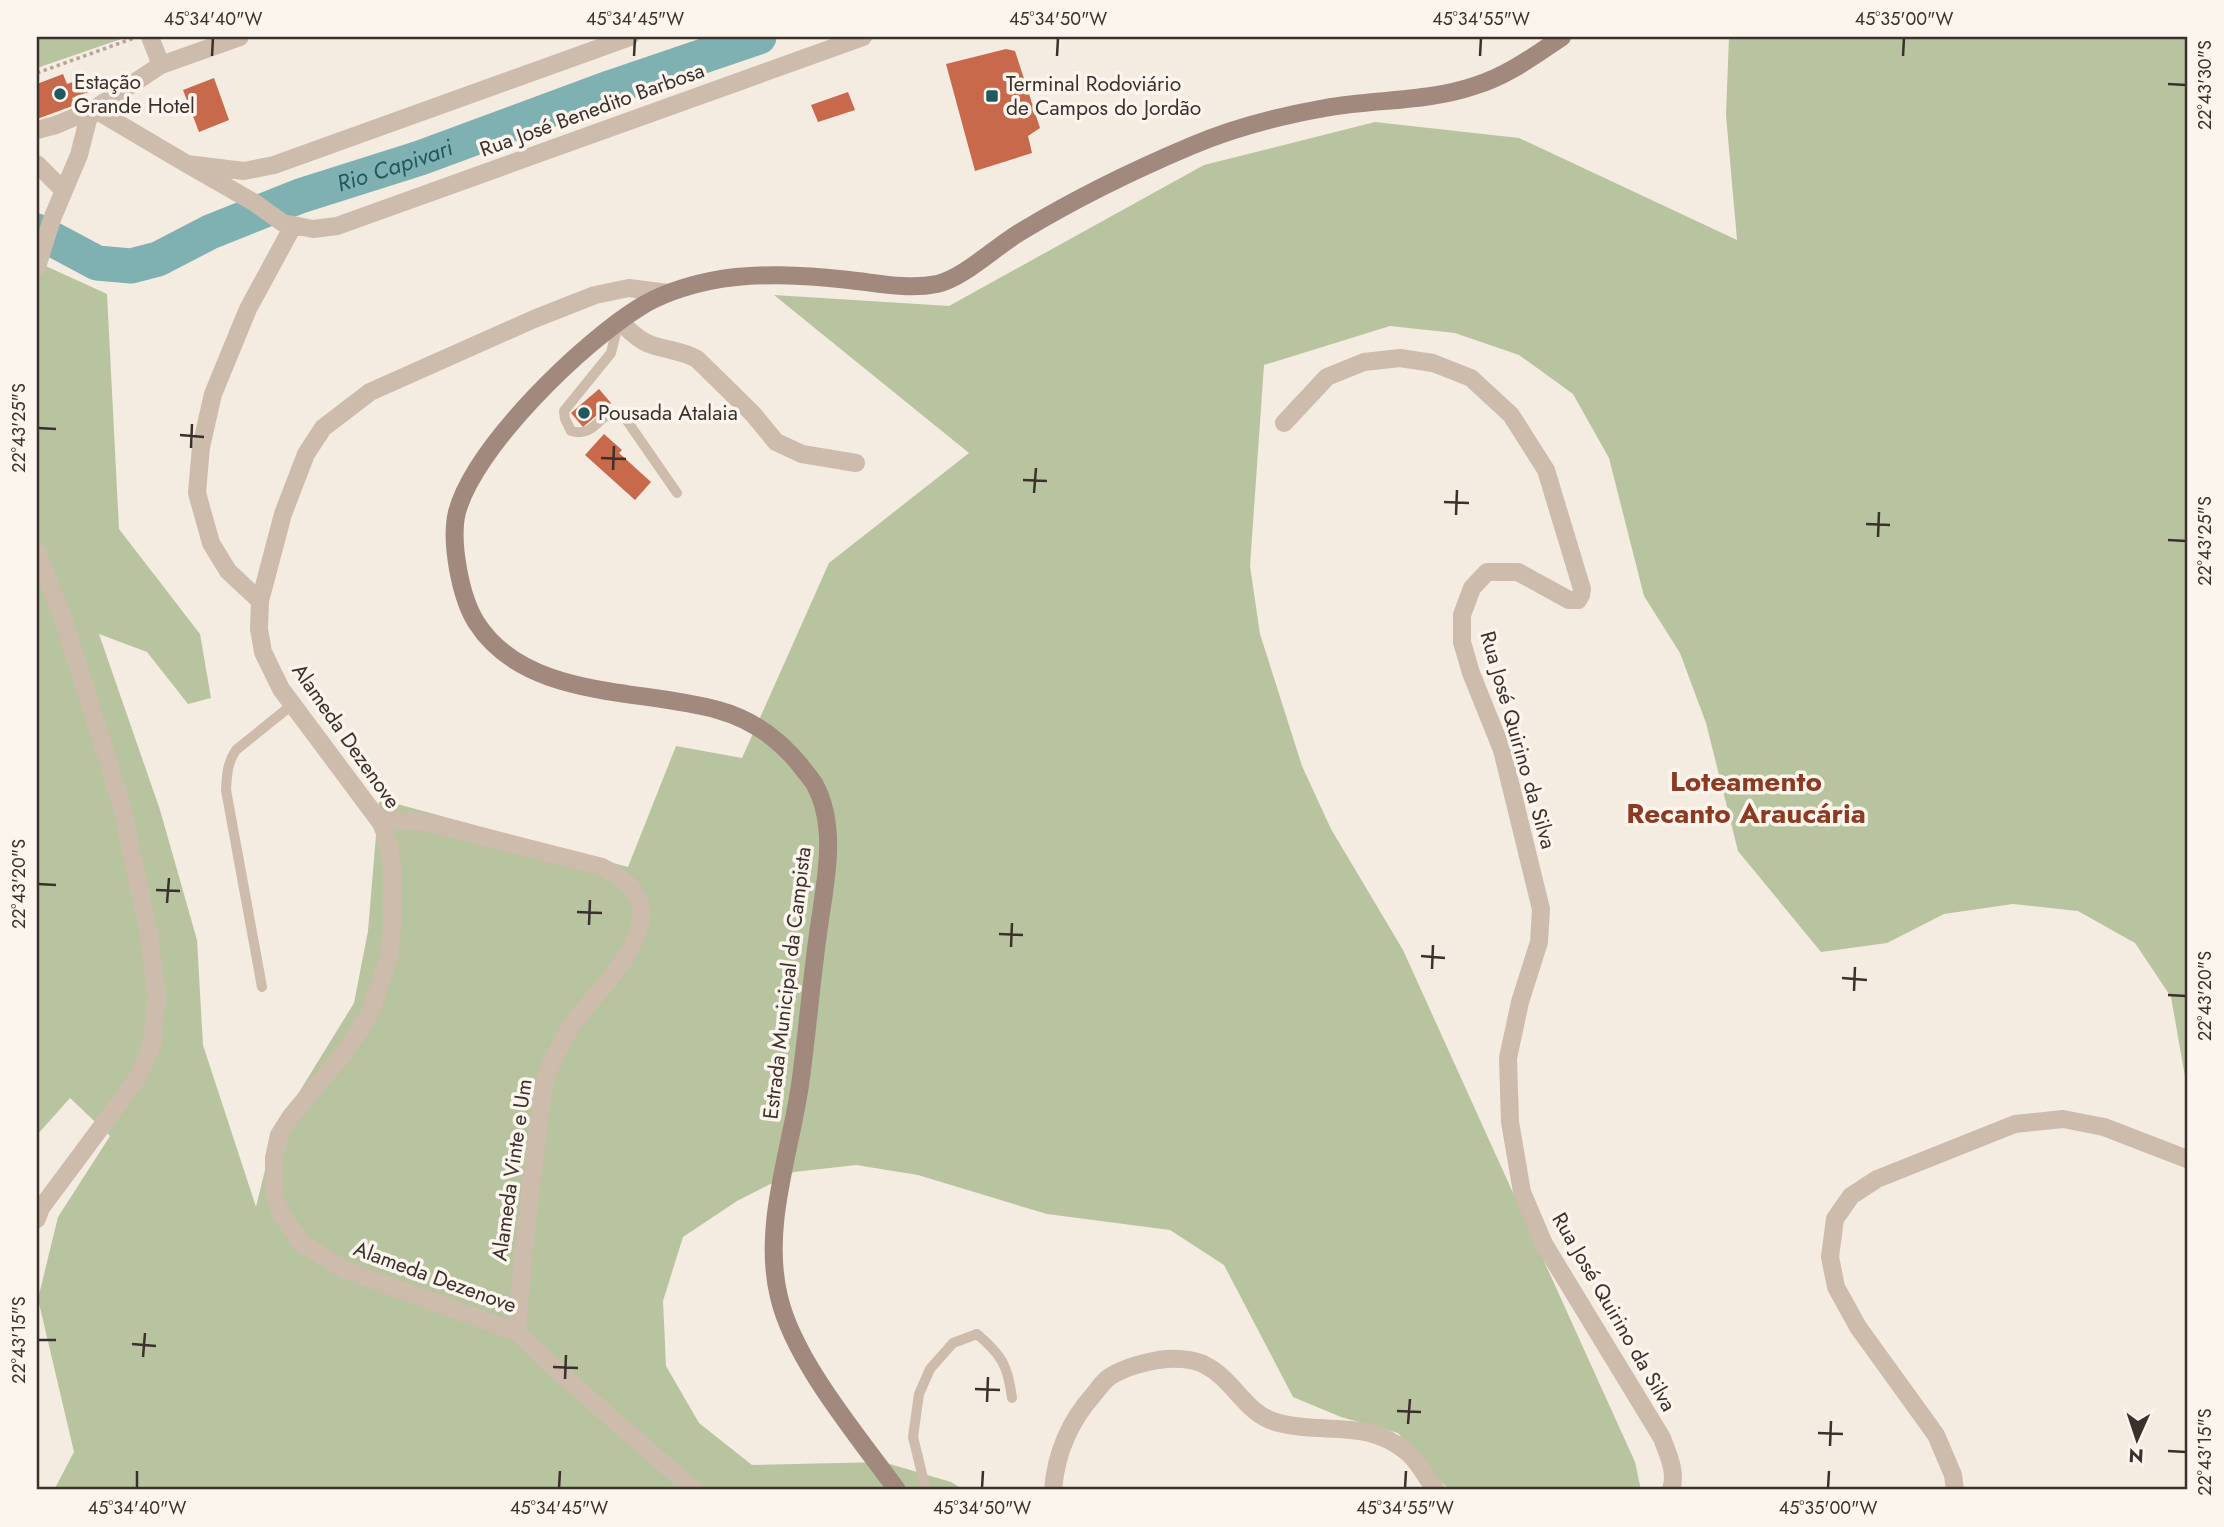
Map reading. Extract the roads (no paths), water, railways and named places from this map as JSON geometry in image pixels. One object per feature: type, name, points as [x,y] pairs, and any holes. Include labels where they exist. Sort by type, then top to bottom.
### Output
[{"type":"main road","name":"Estrada Municipal da Campista","points":[[897,1490],[828,1394],[793,1338],[779,1298],[773,1254],[779,1195],[800,1087],[829,856],[825,814],[815,784],[787,750],[763,730],[722,711],[664,699],[575,686],[502,652],[477,623],[463,594],[454,536],[458,510],[475,472],[505,432],[558,372],[618,321],[668,293],[710,281],[759,275],[809,275],[907,286],[937,284],[958,276],[1000,244],[1030,226],[1195,145],[1259,123],[1325,108],[1453,92],[1480,85],[1517,68],[1562,37]]},
{"type":"street","points":[[150,37],[161,65]]},
{"type":"street","points":[[37,130],[92,110],[161,65],[240,37]]},
{"type":"street","points":[[187,164],[244,171],[274,165],[630,37]]},
{"type":"street","name":"Rua José Benedito Barbosa","points":[[288,224],[313,229],[337,226],[863,37]]},
{"type":"street","points":[[92,110],[288,224],[248,309],[214,394],[201,447],[197,493],[211,543],[228,571],[260,601]]},
{"type":"street","points":[[39,263],[52,219],[79,155],[92,110]]},
{"type":"street","points":[[37,164],[64,190]]},
{"type":"street","name":"Alameda Dezenove","points":[[668,293],[629,288],[595,295],[534,319],[370,392],[323,428],[306,454],[283,514],[260,601],[259,629],[263,652],[281,689],[381,823],[387,838],[392,867],[392,929],[388,957],[369,1015],[345,1052],[291,1116],[279,1135],[274,1158],[274,1191],[280,1211],[301,1243],[345,1270],[517,1332],[694,1490]]},
{"type":"street","points":[[618,321],[639,339],[697,359],[753,414],[776,442],[802,454],[856,463]]},
{"type":"street","name":"Rua José Quirino da Silva","points":[[1284,424],[1327,377],[1364,362],[1400,358],[1433,363],[1471,378],[1511,415],[1546,470],[1577,570],[1581,595],[1578,600],[1569,600],[1518,572],[1487,572],[1472,588],[1462,615],[1462,642],[1471,673],[1502,750],[1541,909],[1539,942],[1520,1002],[1508,1058],[1510,1122],[1522,1192],[1544,1244],[1662,1438],[1672,1468],[1671,1490]]},
{"type":"street","points":[[37,551],[63,618],[122,806],[149,936],[157,996],[152,1044],[137,1079],[38,1211]]},
{"type":"street","name":"Alameda Vinte e Um","points":[[381,823],[399,820],[426,821],[602,867],[624,878],[634,889],[641,904],[640,923],[630,952],[571,1026],[551,1065],[544,1088],[525,1238],[517,1332]]},
{"type":"street","points":[[1955,1490],[1953,1475],[1936,1435],[1858,1327],[1836,1287],[1830,1257],[1835,1219],[1851,1196],[1877,1179],[2015,1124],[2063,1119],[2104,1127],[2187,1159]]},
{"type":"street","points":[[1054,1490],[1055,1469],[1061,1446],[1081,1408],[1109,1378],[1141,1363],[1170,1359],[1203,1363],[1225,1377],[1245,1403],[1259,1415],[1279,1423],[1358,1430],[1384,1436],[1409,1454],[1436,1490]]},
{"type":"lane","points":[[618,321],[611,354],[564,411],[565,419],[571,431],[579,433],[589,431],[610,414],[615,412],[623,415],[677,493]]},
{"type":"lane","points":[[262,987],[226,790],[227,770],[236,751],[293,704]]},
{"type":"lane","points":[[926,1490],[913,1437],[919,1394],[930,1369],[953,1343],[977,1334],[994,1348],[1009,1373],[1012,1398]]},
{"type":"waterway","name":"Rio Capivari","points":[[37,231],[97,263],[131,266],[158,259],[210,232],[300,196],[420,158],[612,87],[759,37]]},
{"type":"place","name":"Estação Grande Hotel","points":[[60,94]]},
{"type":"place","name":"Terminal Rodoviário de Campos do Jordão","points":[[992,96]]},
{"type":"place","name":"Pousada Atalaia","points":[[584,413]]},
{"type":"district","name":"Loteamento Recanto Araucária","points":[[1746,797]]}]
